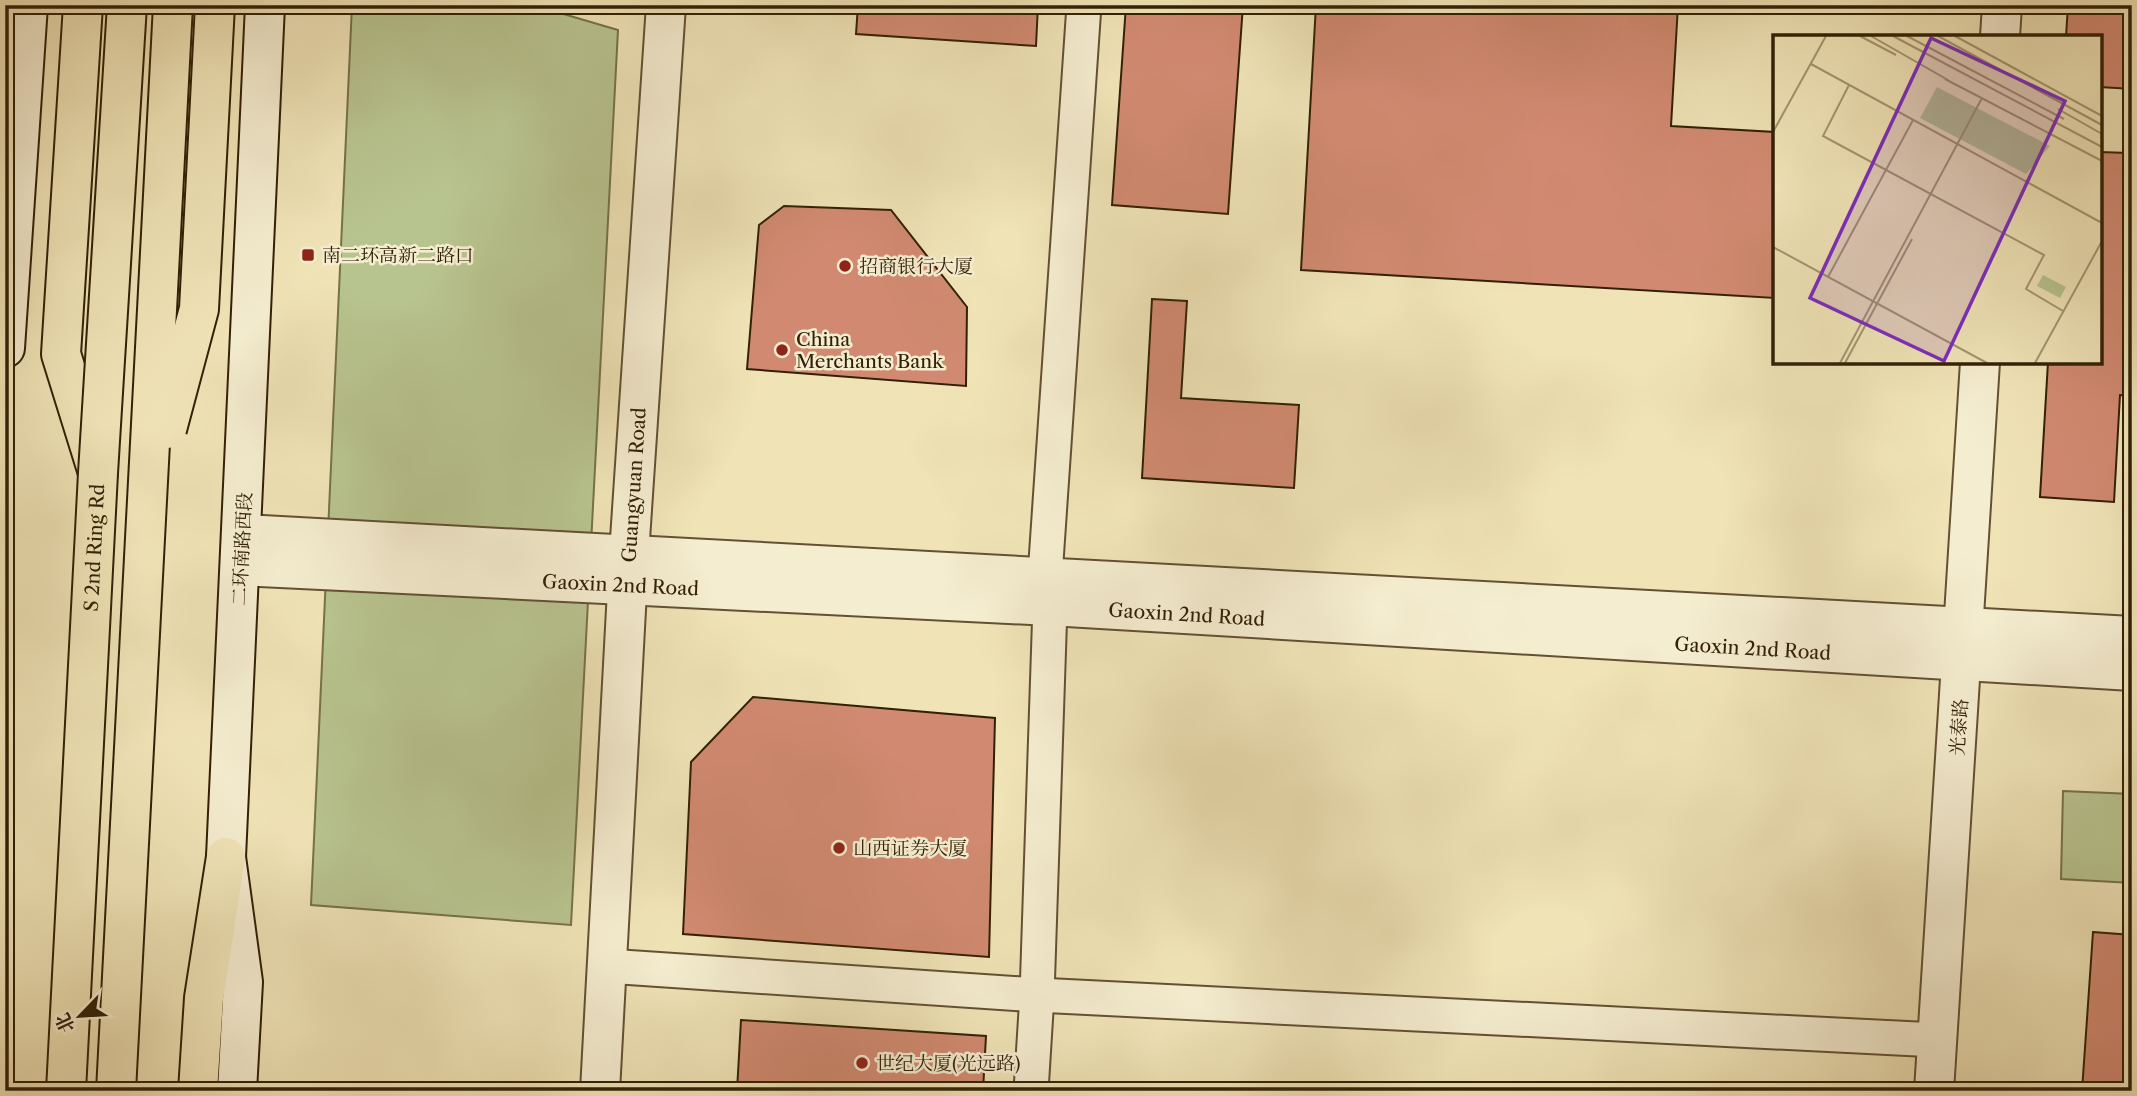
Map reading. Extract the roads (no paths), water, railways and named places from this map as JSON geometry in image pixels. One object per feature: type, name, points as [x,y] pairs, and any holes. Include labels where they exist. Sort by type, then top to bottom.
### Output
[{"type":"highway","points":[[83,5],[61,354],[98,473]]},
{"type":"highway","name":"S 2nd Ring Rd","points":[[66,1091],[98,473],[128,5]]},
{"type":"highway","points":[[116,1091],[173,5]]},
{"type":"highway","points":[[148,502],[199,309],[215,5]]},
{"type":"highway","points":[[198,1091],[204,999],[226,857]]},
{"type":"street","points":[[5,348],[28,5]]},
{"type":"street","name":"二环南路西段","points":[[237,1091],[243,982],[226,857],[265,5]]},
{"type":"street","name":"Guangyuan Road","points":[[600,1091],[628,570],[666,5]]},
{"type":"street","points":[[1031,1091],[1038,995],[1047,591],[1084,5]]},
{"type":"street","points":[[2000,35],[2002,5]]},
{"type":"street","name":"光泰路","points":[[1934,1091],[1980,364]]},
{"type":"street","name":"Gaoxin 2nd Road","points":[[242,550],[1047,591],[1963,644],[2132,671]]},
{"type":"street","name":"Gaoxin 2nd Road","points":[[1963,644],[2132,636]]},
{"type":"street","points":[[607,966],[1038,995],[1937,1040]]},
{"type":"place","name":"南二环高新二路口","points":[[308,255]]},
{"type":"place","name":"招商银行大厦","points":[[845,266]]},
{"type":"place","name":"China Merchants Bank","points":[[782,350]]},
{"type":"place","name":"山西证券大厦","points":[[839,848]]},
{"type":"place","name":"世纪大厦(光远路)","points":[[862,1063]]}]
